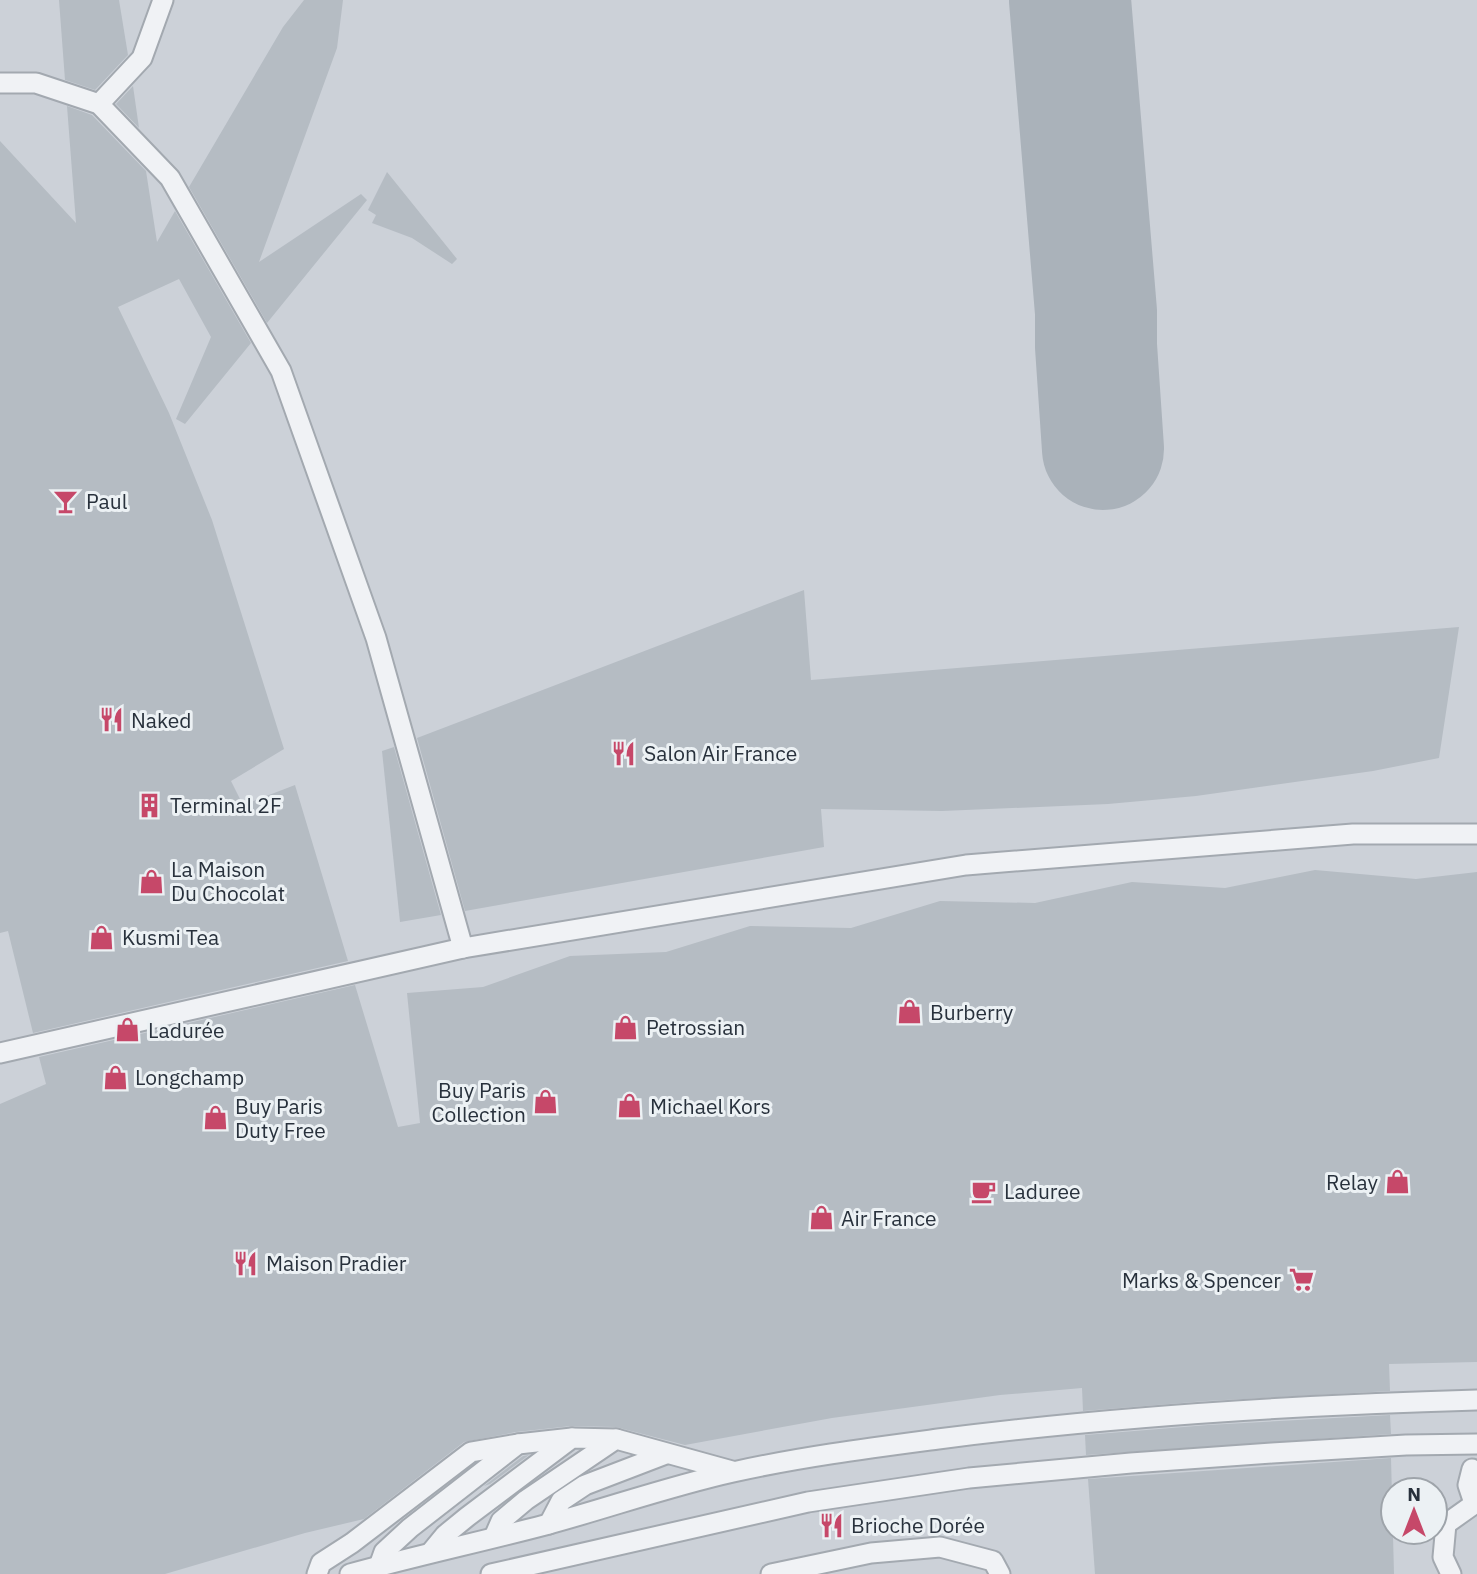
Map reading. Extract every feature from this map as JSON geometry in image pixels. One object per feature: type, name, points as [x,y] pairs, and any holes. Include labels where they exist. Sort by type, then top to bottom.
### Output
[{"type":"lane","points":[[99,104],[142,58],[163,0]]},
{"type":"lane","points":[[0,83],[36,83],[99,104],[170,178],[281,371],[376,638],[463,948]]},
{"type":"lane","points":[[0,1053],[463,948],[966,865],[1353,834],[1477,834]]},
{"type":"lane","points":[[350,1574],[549,1524],[733,1472],[874,1448],[1028,1427],[1389,1402],[1477,1400]]},
{"type":"lane","points":[[317,1574],[321,1563],[352,1543],[471,1452],[572,1438],[617,1438],[733,1472]]},
{"type":"lane","points":[[431,1552],[445,1535],[467,1517],[572,1438]]},
{"type":"lane","points":[[494,1537],[501,1521],[526,1500],[617,1438]]},
{"type":"lane","points":[[379,1566],[384,1552],[410,1528],[518,1444]]},
{"type":"lane","points":[[491,1574],[808,1502],[969,1478],[1272,1453],[1406,1445],[1477,1444]]},
{"type":"lane","points":[[549,1524],[561,1501],[585,1485],[666,1454]]},
{"type":"lane","points":[[1451,1574],[1443,1557],[1446,1524],[1475,1503],[1468,1485],[1472,1469]]},
{"type":"lane","points":[[771,1574],[871,1553],[940,1547],[993,1561],[1000,1574]]},
{"type":"shaded area","points":[[0,0],[1477,0],[1477,1574],[0,1574]]},
{"type":"building","points":[[59,0],[119,0],[128,55],[95,90],[65,80]]},
{"type":"building","points":[[304,0],[343,0],[337,48],[259,262],[361,194],[367,200],[267,323],[189,187],[283,27]]},
{"type":"building","points":[[133,86],[139,128],[116,104]]},
{"type":"building","points":[[67,106],[92,115],[146,171],[157,242],[175,211],[251,343],[185,424],[176,419],[211,337],[179,279],[118,307],[169,413],[212,520],[284,749],[231,781],[243,805],[295,785],[348,961],[33,1033],[8,931],[0,933],[0,141],[76,223]]},
{"type":"building","points":[[387,172],[457,259],[452,264],[412,238],[372,223],[376,215],[368,210]]},
{"type":"building","points":[[804,590],[811,680],[1459,627],[1439,758],[1373,771],[1196,796],[1108,804],[942,811],[821,809],[824,847],[465,911],[417,738]]},
{"type":"building","points":[[394,747],[441,915],[400,922],[382,751]]},
{"type":"building","name":"Terminal 2F","points":[[1315,870],[1416,879],[1477,872],[1477,1362],[1389,1364],[1390,1391],[1083,1411],[1082,1388],[1000,1395],[832,1418],[685,1445],[616,1427],[571,1426],[516,1432],[464,1442],[364,1519],[305,1533],[165,1574],[0,1574],[0,1104],[46,1084],[39,1057],[355,985],[398,1127],[420,1123],[407,993],[483,987],[570,956],[666,952],[750,926],[851,928],[940,901],[1035,903],[1132,882],[1225,888]]},
{"type":"building","points":[[1390,1415],[1391,1434],[1086,1455],[1085,1435]]},
{"type":"building","points":[[529,1455],[490,1484],[484,1486],[523,1456]]},
{"type":"building","points":[[1391,1458],[1391,1476],[1379,1476],[1379,1546],[1393,1546],[1394,1574],[1095,1574],[1088,1479]]},
{"type":"taxiway","points":[[1070,0],[1096,312],[1103,449]]},
{"type":"place","name":"Paul","points":[[66,501]]},
{"type":"place","name":"Naked","points":[[111,720]]},
{"type":"place","name":"Salon Air France","points":[[624,753]]},
{"type":"place","name":"Terminal 2F","points":[[150,805]]},
{"type":"place","name":"La Maison Du Chocolat","points":[[151,881]]},
{"type":"place","name":"Kusmi Tea","points":[[102,937]]},
{"type":"place","name":"Burberry","points":[[910,1012]]},
{"type":"place","name":"Petrossian","points":[[626,1027]]},
{"type":"place","name":"Ladurée","points":[[128,1030]]},
{"type":"place","name":"Longchamp","points":[[115,1077]]},
{"type":"place","name":"Buy Paris Collection","points":[[546,1102]]},
{"type":"place","name":"Michael Kors","points":[[630,1106]]},
{"type":"place","name":"Buy Paris Duty Free","points":[[215,1118]]},
{"type":"place","name":"Relay","points":[[1398,1182]]},
{"type":"place","name":"Laduree","points":[[984,1191]]},
{"type":"place","name":"Air France","points":[[821,1218]]},
{"type":"place","name":"Maison Pradier","points":[[246,1263]]},
{"type":"place","name":"Marks & Spencer","points":[[1301,1280]]},
{"type":"place","name":"Brioche Dorée","points":[[831,1525]]}]
